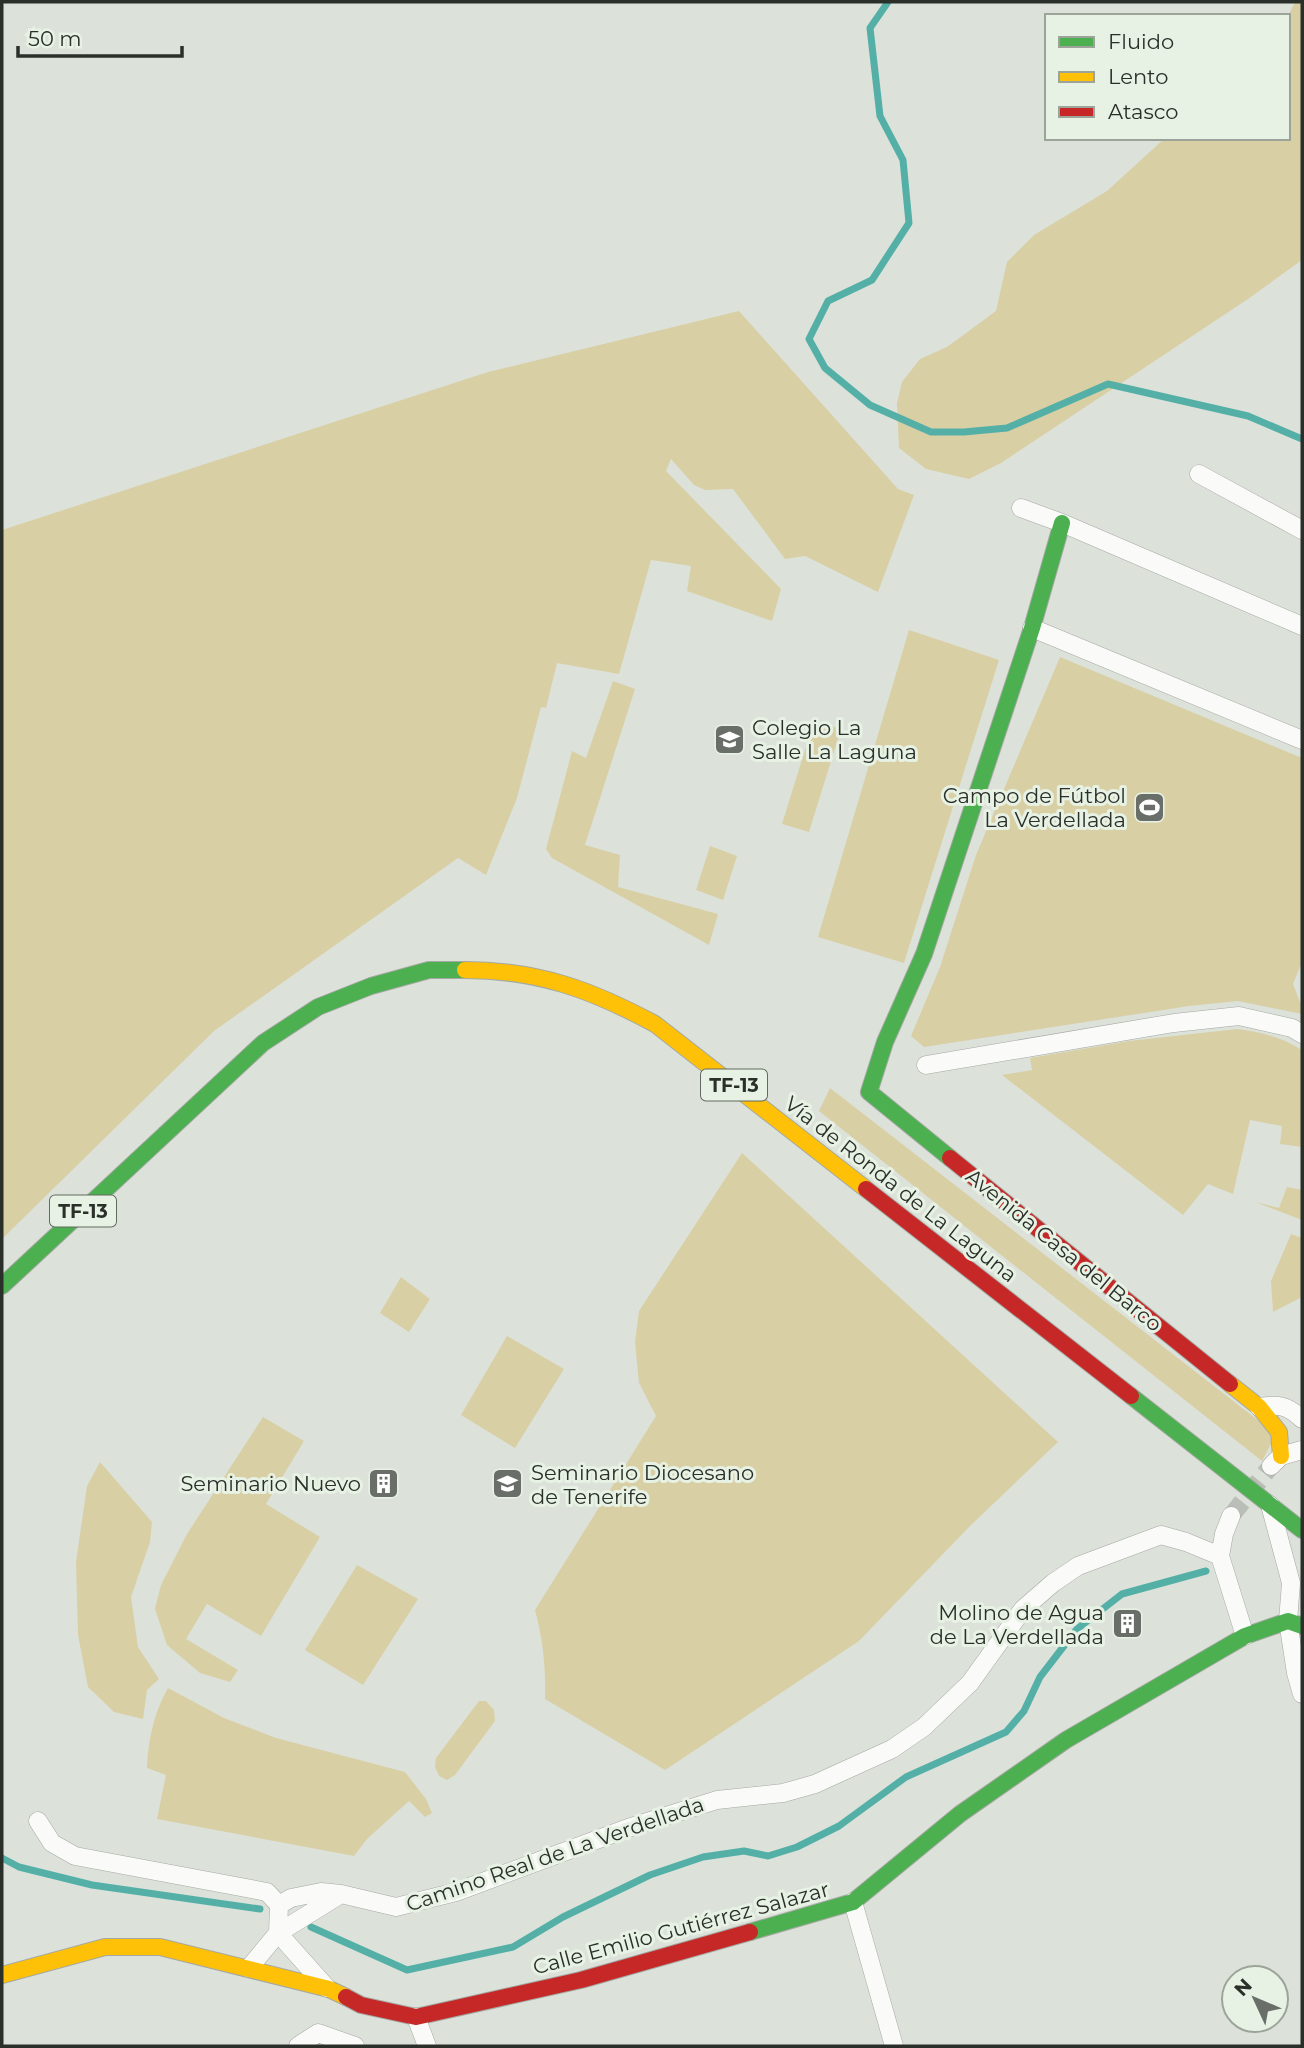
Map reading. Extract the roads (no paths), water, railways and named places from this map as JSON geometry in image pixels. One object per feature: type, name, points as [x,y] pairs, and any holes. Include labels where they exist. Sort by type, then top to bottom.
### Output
[{"type":"street","points":[[1199,474],[1302,530]]},
{"type":"street","points":[[1021,508],[1302,626]]},
{"type":"street","points":[[1062,523],[1032,628],[1302,740]]},
{"type":"street","name":"Avenida Casa del Barco","points":[[1032,628],[924,954],[886,1042],[869,1092],[1259,1407],[1279,1432],[1276,1461]]},
{"type":"street","name":"Vía de Ronda de La Laguna","points":[[2,1286],[263,1043],[318,1007],[372,986],[429,970],[496,970],[566,983],[620,1005],[654,1024],[1302,1530]]},
{"type":"street","points":[[926,1065],[1174,1023],[1239,1016],[1292,1028],[1302,1034]]},
{"type":"street","points":[[2,1277],[22,1269]]},
{"type":"street","points":[[1259,1407],[1278,1404],[1302,1419]]},
{"type":"street","points":[[1276,1461],[1302,1450]]},
{"type":"street","points":[[1270,1505],[1291,1583],[1296,1673],[1302,1694]]},
{"type":"street","points":[[1231,1516],[1220,1556],[1245,1636]]},
{"type":"street","name":"Camino Real de La Verdellada","points":[[279,1905],[291,1898],[321,1892],[341,1894],[396,1908],[456,1892],[631,1826],[717,1800],[783,1793],[815,1784],[892,1749],[924,1727],[970,1683],[1023,1609],[1052,1583],[1078,1566],[1161,1535],[1220,1556]]},
{"type":"street","name":"Calle Emilio Gutiérrez Salazar","points":[[2,1975],[105,1947],[160,1947],[329,1989],[361,2005],[416,2017],[581,1980],[853,1902],[960,1814],[1066,1740],[1245,1636],[1295,1623]]},
{"type":"street","points":[[38,1821],[51,1843],[75,1856],[267,1892],[279,1905],[278,1933],[329,1989]]},
{"type":"street","points":[[249,1968],[278,1933],[341,1894]]},
{"type":"street","points":[[853,1902],[894,2046]]},
{"type":"street","points":[[416,2017],[427,2046]]},
{"type":"street","points":[[298,2046],[318,2033],[355,2046]]},
{"type":"waterway","points":[[888,2],[870,28],[880,116],[903,160],[909,223],[872,280],[828,301],[809,339],[825,368],[870,405],[931,432],[1007,428],[1108,384],[1248,416],[1302,439]]},
{"type":"waterway","points":[[311,1927],[407,1970],[513,1947],[563,1917],[650,1875],[703,1857],[744,1851],[768,1856],[797,1847],[839,1826],[906,1777],[1006,1732],[1024,1711],[1040,1677],[1077,1629],[1122,1594],[1206,1571]]},
{"type":"waterway","points":[[2,1858],[19,1867],[92,1885],[260,1909]]},
{"type":"tunnel","points":[[1231,1516],[1271,1466]]},
{"type":"place","name":"Colegio La Salle La Laguna","points":[[729,739]]},
{"type":"place","name":"Campo de Fútbol La Verdellada","points":[[1149,807]]},
{"type":"place","name":"Seminario Nuevo","points":[[384,1483]]},
{"type":"place","name":"Seminario Diocesano de Tenerife","points":[[508,1484]]},
{"type":"place","name":"Molino de Agua de La Verdellada","points":[[1127,1624]]}]
